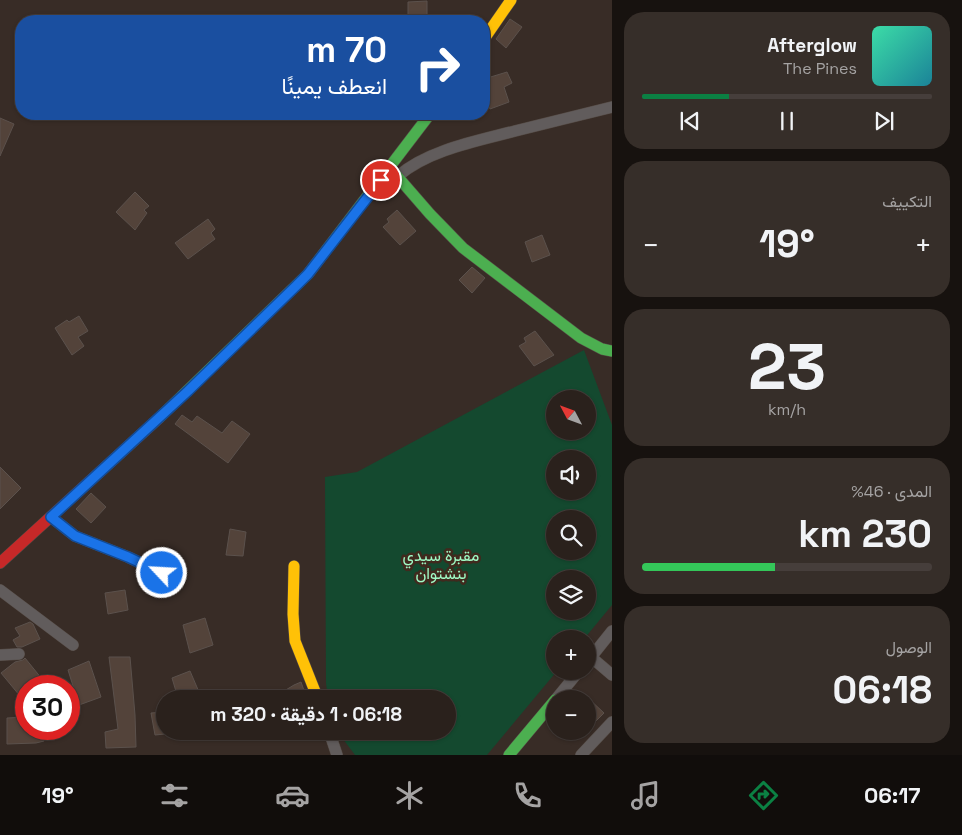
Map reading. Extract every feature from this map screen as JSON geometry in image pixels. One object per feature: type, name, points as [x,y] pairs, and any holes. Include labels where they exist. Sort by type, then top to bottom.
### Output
[{"type":"street","points":[[490,30],[511,0]]},
{"type":"street","points":[[394,172],[443,152],[489,138],[612,107]]},
{"type":"street","points":[[0,564],[188,391],[308,274],[394,172],[426,120]]},
{"type":"street","points":[[394,172],[430,214],[463,248],[581,338],[602,349],[612,351]]},
{"type":"street","points":[[51,517],[75,536],[162,573]]},
{"type":"street","points":[[294,566],[294,641],[314,690]]},
{"type":"street","points":[[0,590],[73,645]]},
{"type":"street","points":[[596,650],[612,631]]},
{"type":"street","points":[[0,656],[19,654]]},
{"type":"street","points":[[596,664],[612,675]]},
{"type":"street","points":[[563,690],[572,680]]},
{"type":"street","points":[[509,755],[546,711]]},
{"type":"street","points":[[581,755],[612,722]]},
{"type":"street","points":[[332,740],[337,755]]},
{"type":"green space","name":"مقبرة سيدي بنشتوان","points":[[584,350],[612,425],[612,605],[591,630],[546,630],[546,680],[550,680],[487,755],[355,755],[344,740],[456,740],[456,690],[327,690],[325,477],[357,472]]},
{"type":"building","points":[[427,1],[427,15],[408,15],[408,2]]},
{"type":"building","points":[[510,19],[522,27],[506,48],[496,39]]},
{"type":"building","points":[[507,72],[512,83],[504,87],[509,102],[490,109],[490,77]]},
{"type":"building","points":[[0,118],[14,124],[0,156]]},
{"type":"building","points":[[135,192],[149,206],[144,210],[147,213],[135,230],[116,212]]},
{"type":"building","points":[[397,210],[416,231],[400,245],[383,227],[389,222],[387,219]]},
{"type":"building","points":[[208,219],[215,229],[211,233],[215,239],[188,259],[175,243]]},
{"type":"building","points":[[542,235],[550,255],[532,262],[525,242]]},
{"type":"building","points":[[472,267],[485,278],[472,293],[459,280]]},
{"type":"building","points":[[79,316],[88,331],[78,337],[84,346],[72,355],[55,328],[67,320],[69,322]]},
{"type":"building","points":[[535,331],[554,355],[534,366],[519,346],[526,342],[524,338]]},
{"type":"building","points":[[182,415],[192,422],[197,416],[222,433],[232,421],[250,434],[228,463],[175,424]]},
{"type":"building","points":[[0,467],[21,488],[0,509]]},
{"type":"building","points":[[91,493],[106,507],[91,523],[76,509]]},
{"type":"building","points":[[230,529],[246,532],[243,556],[226,555]]},
{"type":"building","points":[[125,590],[128,610],[108,614],[105,593]]},
{"type":"building","points":[[205,618],[213,645],[190,653],[183,625]]},
{"type":"building","points":[[30,622],[33,624],[40,639],[22,647],[17,647],[13,640],[20,636],[15,628]]},
{"type":"building","points":[[109,657],[130,657],[136,747],[106,748],[105,732],[118,729]]},
{"type":"building","points":[[25,658],[39,675],[15,675],[15,690],[1,673],[15,662]]},
{"type":"building","points":[[89,661],[101,697],[80,705],[80,675],[70,675],[68,670]]},
{"type":"building","points":[[190,671],[198,690],[176,690],[172,678]]},
{"type":"building","points":[[301,682],[304,690],[286,690]]},
{"type":"building","points":[[596,706],[604,713],[596,721]]},
{"type":"building","points":[[151,713],[156,713],[156,735],[155,735]]},
{"type":"building","points":[[7,718],[15,718],[15,740],[44,741],[7,744]]},
{"type":"traffic: fast","points":[[159,418],[308,274],[425,120]]},
{"type":"traffic: fast","points":[[390,168],[463,248],[581,338],[602,349],[612,351]]},
{"type":"traffic: fast","points":[[509,755],[546,711]]},
{"type":"traffic: slow","points":[[490,30],[511,0]]},
{"type":"traffic: slow","points":[[294,566],[293,614],[295,641],[314,690]]},
{"type":"traffic: jam","points":[[0,563],[159,418]]},
{"type":"route","points":[[162,573],[75,536],[51,517],[188,391],[308,274],[381,180]]}]
